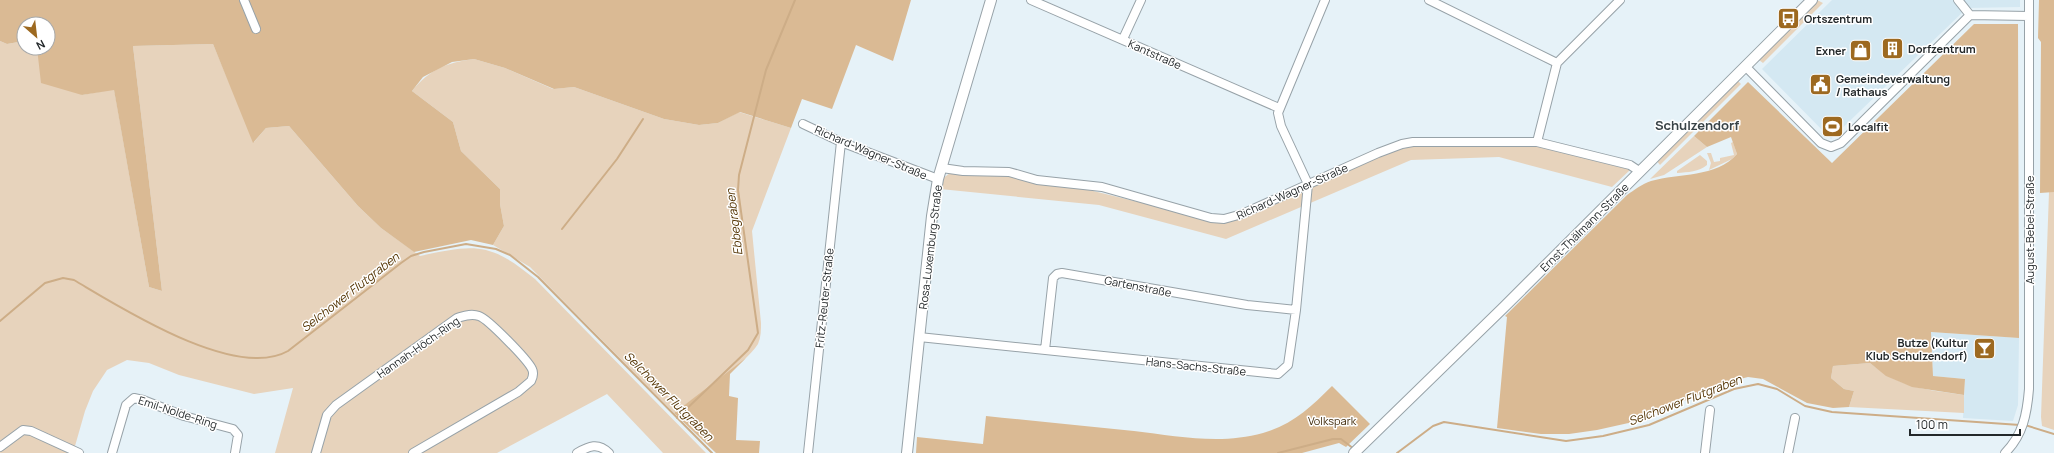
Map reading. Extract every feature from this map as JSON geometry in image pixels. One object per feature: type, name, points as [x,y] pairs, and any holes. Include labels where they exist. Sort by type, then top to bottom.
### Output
[{"type":"street","points":[[244,0],[256,29]]},
{"type":"street","name":"Rosa-Luxemburg-Straße","points":[[907,453],[932,216],[938,180],[991,0]]},
{"type":"street","name":"Kantstraße","points":[[1031,0],[1279,108]]},
{"type":"street","points":[[1123,39],[1141,0]]},
{"type":"street","points":[[1308,184],[1278,118],[1279,108],[1325,0]]},
{"type":"street","points":[[1429,0],[1557,63]]},
{"type":"street","points":[[1537,142],[1557,63],[1620,0]]},
{"type":"street","name":"Ernst-Thälmann-Straße","points":[[1354,453],[1504,307],[1812,0]]},
{"type":"street","points":[[1958,0],[1970,15]]},
{"type":"street","name":"August-Bebel-Straße","points":[[2006,453],[2020,433],[2026,415],[2028,389],[2030,0]]},
{"type":"street","points":[[1745,66],[1821,143],[1831,147],[1841,143],[1970,15],[2029,16]]},
{"type":"street","name":"Richard-Wagner-Straße","points":[[803,124],[841,142],[938,180]]},
{"type":"street","name":"Fritz-Reuter-Straße","points":[[808,453],[841,142]]},
{"type":"street","name":"Richard-Wagner-Straße","points":[[942,168],[963,171],[1009,172],[1037,180],[1102,187],[1220,219],[1242,214],[1402,144],[1424,142],[1537,142],[1630,165],[1639,171]]},
{"type":"street","name":"Hans-Sachs-Straße","points":[[919,336],[1278,374],[1288,365],[1296,310],[1308,184]]},
{"type":"street","name":"Gartenstraße","points":[[1045,350],[1053,278],[1056,274],[1062,273],[1247,305],[1296,310]]},
{"type":"street","name":"Hannah-Höch-Ring","points":[[316,453],[327,415],[336,405],[457,318],[470,315],[478,316],[487,321],[527,362],[533,372],[532,381],[518,392],[413,453]]},
{"type":"street","name":"Emil-Nolde-Ring","points":[[112,453],[126,405],[134,398],[184,416],[233,429],[238,436],[235,453]]},
{"type":"street","points":[[1705,453],[1710,410]]},
{"type":"street","points":[[1788,453],[1795,418]]},
{"type":"street","points":[[0,447],[23,430],[31,431],[80,453]]},
{"type":"street","points":[[577,453],[590,446],[602,447],[609,453]]},
{"type":"shaded area","points":[[1817,0],[1823,3],[1763,63],[1759,60],[1762,54]]},
{"type":"shaded area","points":[[1832,0],[2020,0],[2020,7],[1967,8],[1831,139],[1762,69]]},
{"type":"shaded area","points":[[0,41],[7,44],[16,42],[16,56],[45,56],[82,95],[114,89],[149,287],[162,291],[133,46],[213,44],[254,142],[266,128],[289,126],[358,206],[381,228],[420,256],[455,249],[469,248],[493,252],[506,258],[535,279],[706,453],[663,453],[607,394],[497,453],[275,453],[293,388],[254,394],[179,375],[149,363],[127,360],[107,370],[93,391],[85,411],[73,453],[0,453]]},
{"type":"shaded area","points":[[474,59],[505,68],[553,89],[574,87],[664,119],[699,125],[718,123],[739,112],[791,128],[752,231],[761,323],[758,344],[742,362],[674,413],[530,267],[493,245],[504,226],[500,204],[500,189],[461,151],[453,122],[412,91],[425,77],[439,68]]},
{"type":"shaded area","points":[[1737,80],[1741,84],[1660,165],[1656,160]]},
{"type":"shaded area","points":[[1694,136],[1707,147],[1664,175],[1650,179]]},
{"type":"shaded area","points":[[1733,142],[1737,154],[1732,159],[1709,170],[1711,163],[1707,153],[1711,153],[1714,162],[1720,161],[1720,158],[1734,155],[1731,143]]},
{"type":"shaded area","points":[[1420,145],[1537,145],[1628,168],[1630,170],[1612,187],[1499,157],[1411,160],[1226,239],[1099,205],[940,189],[942,179],[950,173],[999,174],[1081,188],[1220,222],[1387,152]]},
{"type":"shaded area","points":[[1700,155],[1707,161],[1707,165],[1697,170],[1677,173],[1677,171]]},
{"type":"shaded area","points":[[2049,192],[2054,192],[2054,430],[2042,426],[2041,417]]},
{"type":"shaded area","points":[[1931,332],[2019,338],[2018,405],[2013,421],[1963,418],[1965,379],[1933,376]]},
{"type":"shaded area","points":[[1870,363],[1882,372],[1904,383],[1926,389],[1964,395],[1964,413],[1849,407],[1854,391],[1844,389],[1831,378],[1833,366]]},
{"type":"green space","points":[[0,0],[911,0],[893,61],[856,45],[832,109],[802,99],[791,128],[740,112],[718,123],[699,125],[664,119],[574,87],[554,89],[505,68],[474,59],[452,62],[423,77],[412,91],[453,122],[461,151],[500,189],[500,204],[504,226],[493,245],[471,240],[414,252],[381,228],[358,206],[289,126],[266,128],[253,143],[213,44],[133,46],[162,291],[149,287],[114,90],[82,95],[41,83],[38,56],[56,56],[56,16],[16,16],[16,42],[7,44],[0,41]]},
{"type":"green space","points":[[2039,0],[2054,0],[2054,192],[2040,193],[2041,42],[2038,38]]},
{"type":"green space","points":[[1974,24],[2018,24],[2019,338],[1931,332],[1933,376],[1965,379],[1964,395],[1912,387],[1886,376],[1870,363],[1833,366],[1831,378],[1844,389],[1854,391],[1849,407],[1833,408],[1807,403],[1763,379],[1748,377],[1732,381],[1633,422],[1597,430],[1569,434],[1541,434],[1497,428],[1507,317],[1505,316],[1632,191],[1651,181],[1708,171],[1728,162],[1737,154],[1731,137],[1707,147],[1694,136],[1748,82],[1832,163]]},
{"type":"green space","points":[[746,358],[730,374],[729,396],[738,398],[736,440],[760,441],[759,453],[716,453],[674,413]]},
{"type":"green space","name":"Volkspark","points":[[1332,386],[1370,424],[1346,447],[1339,443],[1302,453],[916,453],[917,437],[983,444],[986,416],[1182,437],[1215,439],[1247,437],[1274,429],[1292,420],[1308,408]]},
{"type":"waterway","name":"Ebbegraben","points":[[677,418],[748,350],[758,333],[738,190],[739,175],[766,70],[795,0]]},
{"type":"waterway","points":[[562,229],[617,159],[643,119]]},
{"type":"waterway","name":"Selchower Flutgraben","points":[[0,321],[45,283],[63,278],[74,280],[119,307],[178,337],[209,349],[239,356],[265,358],[288,351],[411,256],[466,244],[496,249],[510,255],[538,277],[712,453]]},
{"type":"waterway","name":"Selchower Flutgraben","points":[[1397,453],[1433,426],[1444,422],[1566,441],[1603,436],[1649,425],[1734,389],[1758,384],[1777,389],[1805,406],[1832,412],[2020,425]]},
{"type":"waterway","name":"Selchower Flutgraben","points":[[2025,425],[2054,434]]},
{"type":"waterway","name":"Selchower Flutgraben","points":[[1278,453],[1333,439],[1341,439],[1354,449]]},
{"type":"place","name":"Ortszentrum","points":[[1789,18]]},
{"type":"place","name":"Dorfzentrum","points":[[1892,48]]},
{"type":"place","name":"Exner","points":[[1861,50]]},
{"type":"place","name":"Gemeindeverwaltung / Rathaus","points":[[1821,84]]},
{"type":"place","name":"Localfit","points":[[1833,126]]},
{"type":"place","name":"Butze (Kultur Klub Schulzendorf)","points":[[1984,348]]},
{"type":"district","name":"Schulzendorf","points":[[1697,125]]}]
